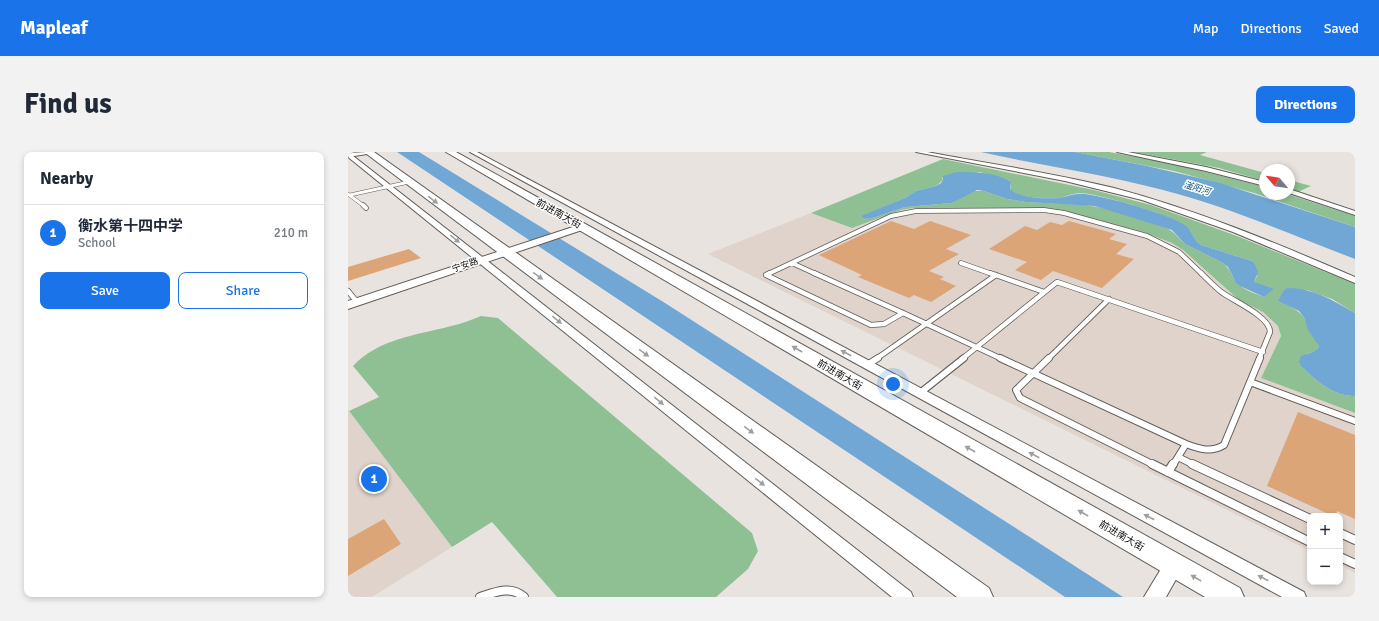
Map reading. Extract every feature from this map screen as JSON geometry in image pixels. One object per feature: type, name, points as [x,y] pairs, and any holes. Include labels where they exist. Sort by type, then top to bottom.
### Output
[{"type":"main road","points":[[349,154],[364,152]]},
{"type":"main road","points":[[368,152],[979,597]]},
{"type":"main road","name":"前进南大街","points":[[450,152],[1230,597]]},
{"type":"street","points":[[473,152],[1298,597]]},
{"type":"street","points":[[919,152],[1087,184],[1136,197],[1234,231],[1355,280]]},
{"type":"street","points":[[1120,152],[1206,169],[1259,182]]},
{"type":"street","points":[[349,154],[905,597]]},
{"type":"street","points":[[1295,193],[1355,213]]},
{"type":"street","name":"宁安路","points":[[352,304],[582,227]]},
{"type":"street","points":[[1156,596],[1174,565]]},
{"type":"lane","points":[[349,194],[409,182]]},
{"type":"lane","points":[[349,194],[366,208]]},
{"type":"lane","points":[[792,263],[904,313],[977,346],[1186,444],[1209,450],[1219,449],[1224,445],[1270,332],[1268,324],[1262,318],[1220,291],[1179,252],[1171,247],[1147,236],[1064,214],[1034,210],[911,211],[891,216],[766,275],[871,325],[885,325],[904,313]]},
{"type":"lane","points":[[962,262],[1044,292]]},
{"type":"lane","points":[[867,365],[996,275]]},
{"type":"lane","points":[[920,393],[1057,282],[1263,352]]},
{"type":"lane","points":[[348,292],[352,304]]},
{"type":"lane","points":[[1109,300],[1016,390],[1020,398],[1307,541]]},
{"type":"lane","points":[[1250,382],[1355,421]]},
{"type":"lane","points":[[1168,472],[1186,444]]},
{"type":"lane","points":[[1178,457],[1307,518]]},
{"type":"lane","points":[[1343,534],[1355,540]]},
{"type":"lane","points":[[1343,558],[1355,564]]},
{"type":"lane","points":[[480,597],[505,589],[522,593],[524,597]]},
{"type":"shaded area","points":[[925,207],[1047,208],[1065,211],[1143,232],[1172,243],[1183,250],[1239,300],[1263,312],[1278,326],[1281,336],[1261,378],[1355,413],[1355,573],[1343,567],[1343,513],[1307,513],[1307,550],[708,254],[811,213],[852,228],[901,210]]},
{"type":"shaded area","points":[[348,410],[452,547],[372,597],[348,597]]},
{"type":"green space","points":[[1075,152],[1109,152],[1174,164],[1259,185],[1259,195],[1174,171]]},
{"type":"green space","points":[[1134,152],[1207,152],[1200,155],[1259,171],[1259,179],[1219,168]]},
{"type":"green space","points":[[943,159],[1094,190],[1151,205],[1237,236],[1355,284],[1355,313],[1332,299],[1307,290],[1278,301],[1295,309],[1304,318],[1319,346],[1316,351],[1306,354],[1302,367],[1313,378],[1333,391],[1348,396],[1355,396],[1355,413],[1261,378],[1281,336],[1278,326],[1263,312],[1239,300],[1183,250],[1172,243],[1143,232],[1065,211],[1047,208],[913,208],[901,210],[852,228],[811,213]],"holes":[[[980,172],[1009,181],[1011,185],[1010,190],[1019,195],[1041,198],[1060,198],[1078,193],[1090,194],[1119,201],[1167,217],[1186,227],[1196,241],[1201,245],[1252,261],[1257,276],[1254,282],[1258,285],[1273,289],[1264,297],[1248,290],[1234,279],[1228,268],[1223,263],[1185,244],[1167,228],[1104,208],[1085,205],[1026,202],[1007,199],[984,191],[972,191],[952,203],[905,207],[870,219],[861,217],[905,198],[916,191],[936,186],[943,180],[942,178]]]},
{"type":"green space","points":[[1295,182],[1311,186],[1298,192],[1295,191]]},
{"type":"green space","points":[[1295,197],[1355,216],[1355,227],[1275,200],[1295,200]]},
{"type":"green space","points":[[481,316],[498,318],[752,533],[758,551],[748,569],[716,597],[557,597],[492,522],[452,547],[349,411],[379,397],[353,366],[363,357],[386,344],[412,335],[458,324]]},
{"type":"water","points":[[397,152],[419,152],[665,303],[1123,597],[1065,597]]},
{"type":"water","name":"滏阳河","points":[[981,152],[1075,152],[1147,166],[1220,183],[1259,196],[1259,200],[1272,200],[1355,227],[1355,259],[1260,222],[1188,197],[1118,179]]},
{"type":"water","points":[[957,172],[992,174],[998,176],[1011,182],[1010,189],[1014,192],[1026,196],[1062,198],[1077,194],[1094,195],[1166,216],[1186,226],[1196,241],[1201,245],[1252,261],[1258,272],[1254,282],[1274,289],[1264,297],[1240,286],[1236,283],[1228,267],[1185,244],[1172,230],[1095,206],[1026,202],[1007,199],[977,190],[952,203],[905,207],[870,219],[863,218],[861,216],[905,198],[916,191],[936,186],[941,183],[943,176]]},
{"type":"water","points":[[1288,288],[1306,290],[1315,293],[1355,313],[1355,396],[1348,396],[1333,391],[1313,378],[1302,367],[1299,362],[1301,356],[1316,350],[1319,346],[1308,330],[1305,319],[1299,311],[1278,301],[1284,290]]},
{"type":"building","points":[[891,221],[914,229],[930,221],[971,235],[946,249],[959,254],[929,271],[944,277],[940,279],[956,286],[931,302],[914,295],[909,298],[858,277],[862,275],[819,255]]},
{"type":"building","points":[[1069,221],[1116,234],[1109,239],[1127,244],[1116,254],[1134,259],[1102,288],[1053,271],[1041,280],[1015,270],[1027,262],[989,249],[1025,226],[1037,230],[1050,222],[1062,225]]},
{"type":"building","points":[[409,249],[421,258],[348,281],[348,267]]},
{"type":"building","points":[[1298,412],[1355,435],[1355,519],[1337,511],[1337,513],[1326,513],[1267,486]]},
{"type":"building","points":[[384,519],[401,544],[348,576],[348,539]]},
{"type":"place","name":"衡水第十四中学","points":[[374,479]]}]
